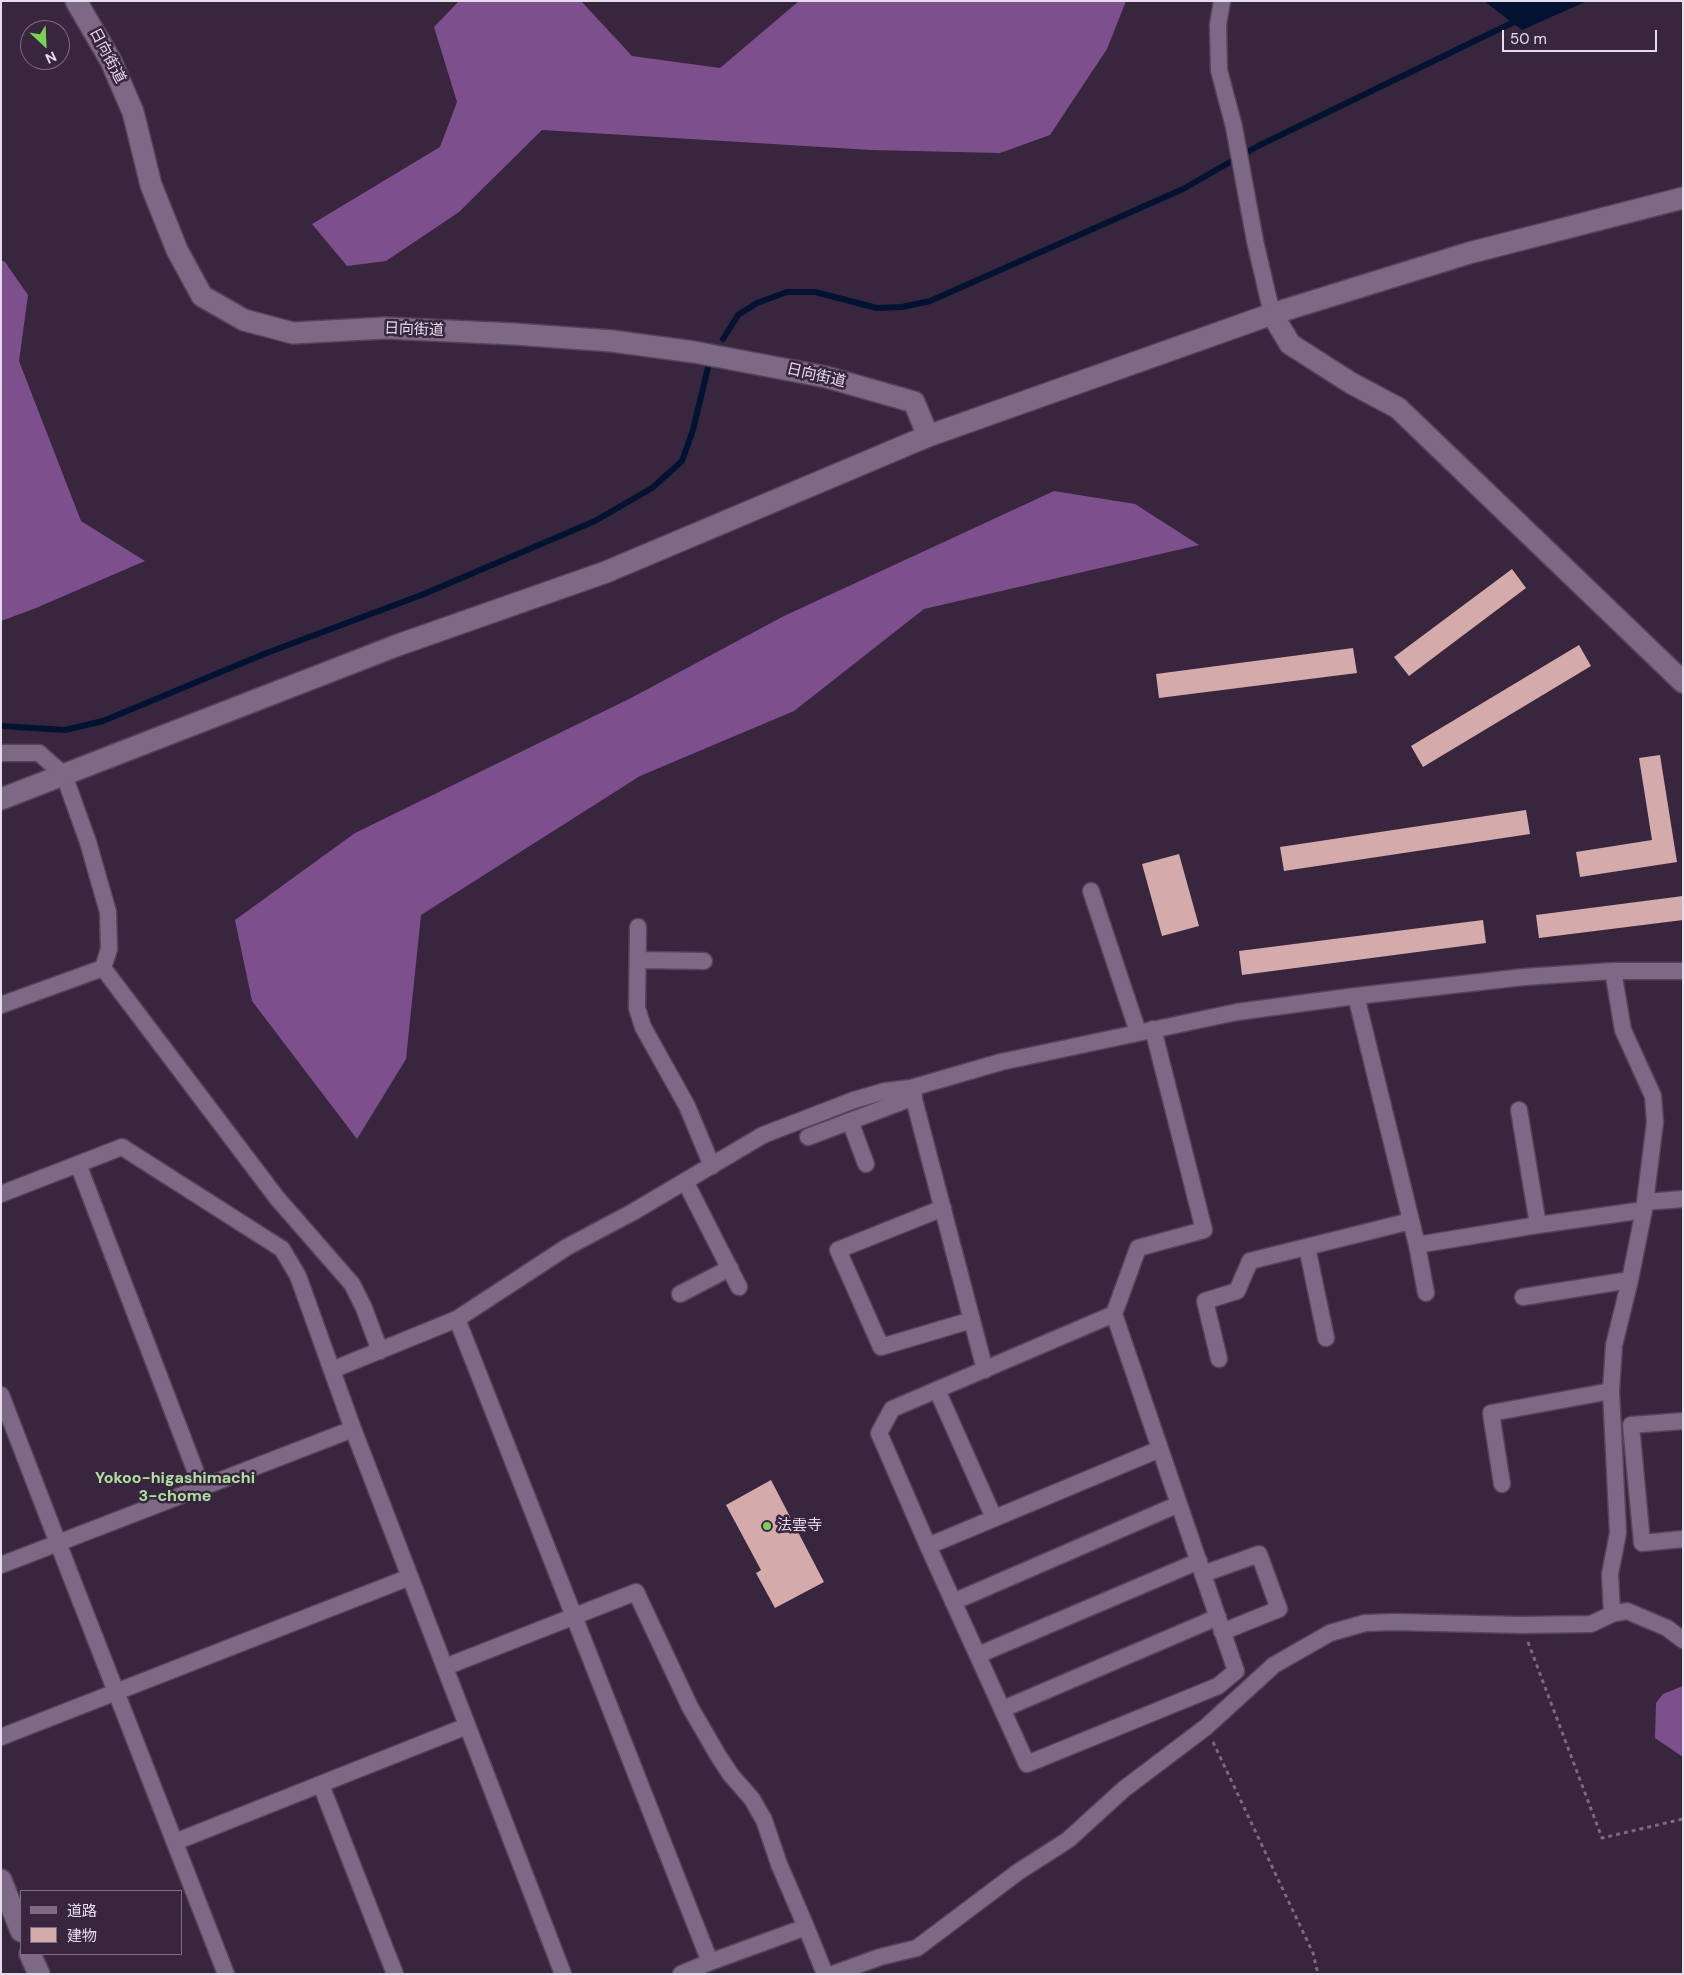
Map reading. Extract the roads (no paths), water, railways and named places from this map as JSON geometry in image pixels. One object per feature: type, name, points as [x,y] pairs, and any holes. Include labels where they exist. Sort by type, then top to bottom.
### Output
[{"type":"street","name":"日向街道","points":[[76,1],[111,61],[134,112],[151,186],[177,250],[202,296],[244,320],[293,333],[385,328],[612,341],[694,352],[826,377],[914,402],[928,436]]},
{"type":"street","points":[[1222,1],[1218,25],[1219,70],[1234,127],[1255,241],[1272,314],[1290,344],[1351,383],[1398,408],[1683,682]]},
{"type":"street","points":[[1,799],[398,645],[606,572],[928,436],[1272,314],[1469,253],[1683,198]]},
{"type":"street","points":[[1,753],[39,753],[64,775],[88,842],[108,912],[109,949],[103,968]]},
{"type":"street","points":[[1091,891],[1146,1030],[1204,1230],[1138,1248],[1114,1314],[1236,1671],[1218,1686],[1028,1764],[928,1546],[879,1433],[892,1410],[1114,1314]]},
{"type":"street","points":[[638,927],[637,1008],[642,1027],[687,1106],[712,1166]]},
{"type":"street","points":[[638,960],[704,961]]},
{"type":"street","points":[[1,1005],[103,968]]},
{"type":"street","points":[[103,968],[277,1198],[352,1284],[364,1308],[380,1351]]},
{"type":"street","points":[[808,1137],[850,1121],[912,1092],[1001,1062],[1237,1012],[1524,977],[1613,971],[1683,971]]},
{"type":"street","points":[[1612,1614],[1610,1574],[1618,1534],[1611,1391],[1614,1346],[1630,1280],[1644,1206],[1655,1122],[1653,1096],[1623,1030],[1613,971]]},
{"type":"street","points":[[1356,996],[1417,1245],[1426,1293]]},
{"type":"street","points":[[332,1370],[457,1319],[567,1247],[633,1212],[763,1135],[854,1100],[884,1092],[912,1092]]},
{"type":"street","points":[[912,1092],[985,1370]]},
{"type":"street","points":[[1519,1110],[1538,1225]]},
{"type":"street","points":[[850,1121],[866,1164]]},
{"type":"street","points":[[1,1194],[122,1146],[282,1249],[298,1276],[353,1429],[563,1974]]},
{"type":"street","points":[[78,1164],[202,1488]]},
{"type":"street","points":[[685,1181],[739,1287]]},
{"type":"street","points":[[1417,1245],[1683,1199]]},
{"type":"street","points":[[943,1208],[838,1250],[880,1347],[972,1320]]},
{"type":"street","points":[[1218,1360],[1205,1301],[1237,1291],[1250,1261],[1411,1221]]},
{"type":"street","points":[[1306,1247],[1326,1338]]},
{"type":"street","points":[[680,1294],[730,1268]]},
{"type":"street","points":[[1524,1297],[1630,1280]]},
{"type":"street","points":[[457,1319],[710,1962]]},
{"type":"street","points":[[937,1390],[994,1518]]},
{"type":"street","points":[[1502,1484],[1491,1413],[1611,1391]]},
{"type":"street","points":[[1,1395],[226,1974]]},
{"type":"street","points":[[1683,1420],[1631,1425],[1642,1543],[1683,1539]]},
{"type":"street","points":[[1,1565],[353,1429]]},
{"type":"street","points":[[928,1546],[1160,1449]]},
{"type":"street","points":[[954,1602],[1179,1504]]},
{"type":"street","points":[[978,1656],[1201,1568],[1259,1554],[1279,1609],[1220,1624],[1003,1710]]},
{"type":"street","points":[[1,1737],[410,1577]]},
{"type":"street","points":[[444,1667],[636,1592],[690,1707],[719,1757],[731,1775],[752,1799],[764,1820],[779,1864],[825,1974]]},
{"type":"street","points":[[833,1974],[880,1956],[917,1948],[1018,1872],[1068,1840],[1124,1789],[1206,1727],[1274,1665],[1330,1633],[1366,1623],[1591,1624],[1612,1614],[1627,1611],[1667,1628],[1683,1640]]},
{"type":"street","points":[[175,1842],[467,1726]]},
{"type":"street","points":[[321,1785],[396,1974]]},
{"type":"street","points":[[1,1880],[20,1928]]},
{"type":"street","points":[[681,1974],[806,1927]]},
{"type":"street","points":[[30,1955],[38,1974]]},
{"type":"water","points":[[1484,1],[1587,1],[1522,30]]},
{"type":"waterway","points":[[723,339],[738,315],[757,303],[787,292],[815,292],[877,308],[902,307],[930,301],[1183,189],[1258,146],[1518,20]]},
{"type":"waterway","points":[[1,726],[65,730],[103,721],[264,654],[424,594],[595,521],[652,488],[682,461],[693,430],[710,359]]},
{"type":"place","name":"法雲寺","points":[[767,1526]]},
{"type":"district","name":"Yokoo-higashimachi 3-chome","points":[[175,1488]]}]
